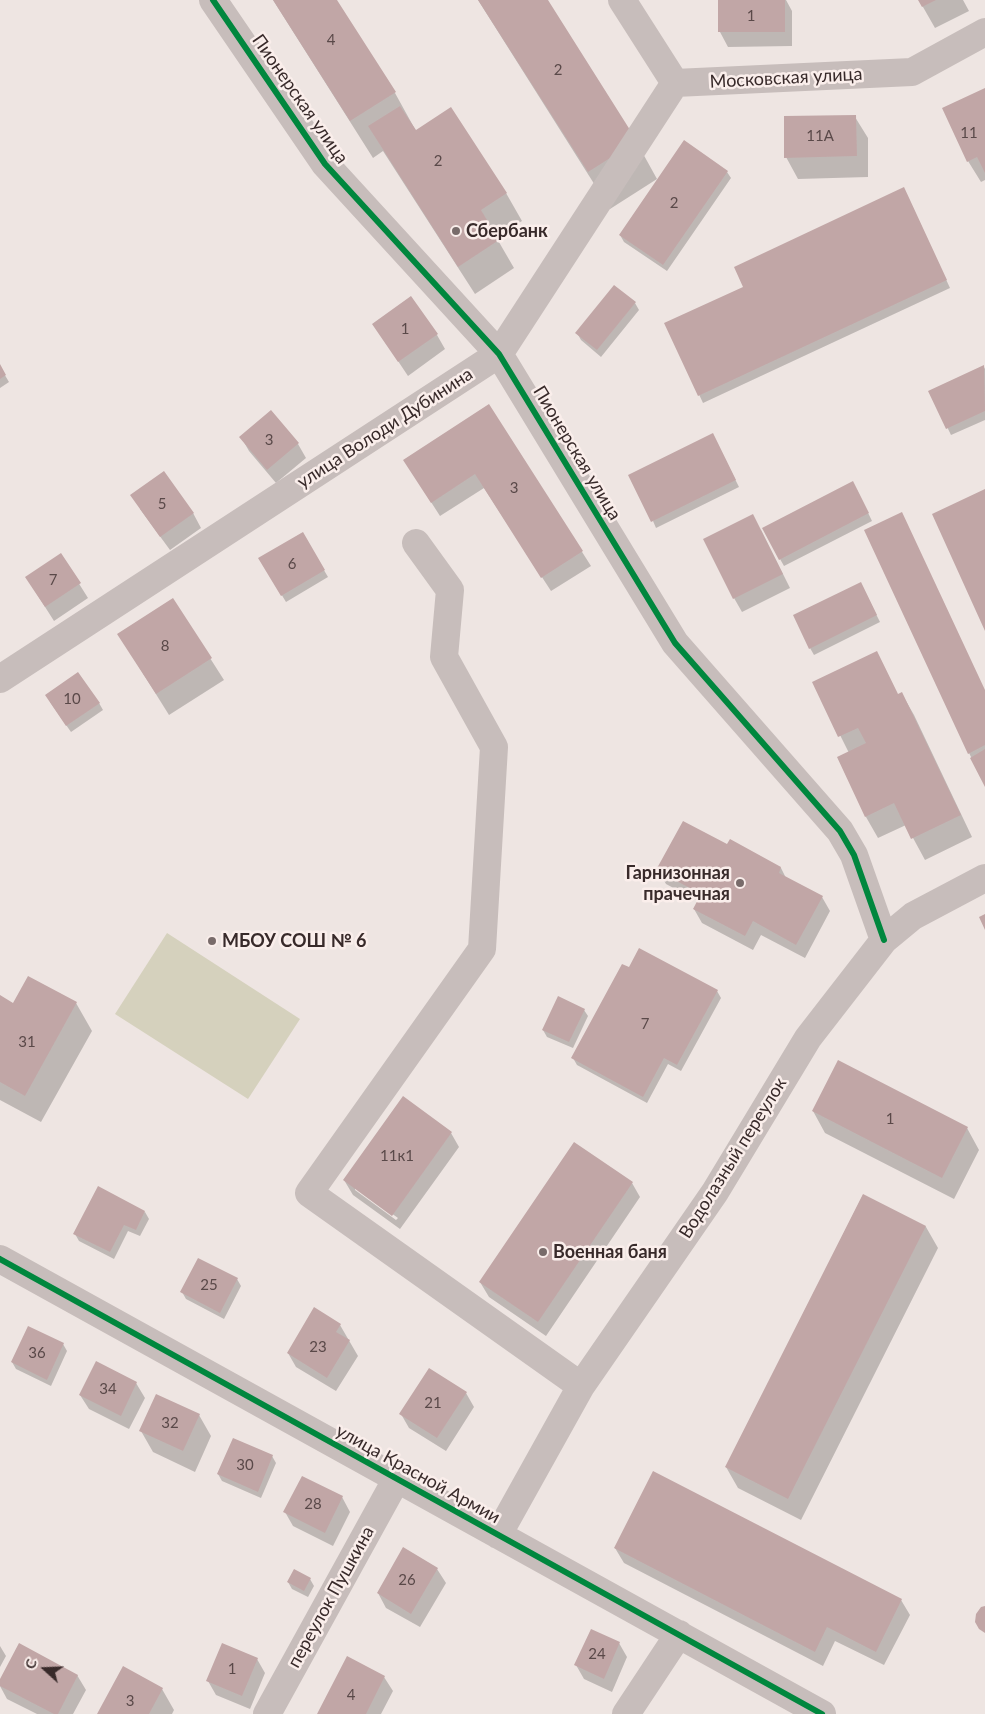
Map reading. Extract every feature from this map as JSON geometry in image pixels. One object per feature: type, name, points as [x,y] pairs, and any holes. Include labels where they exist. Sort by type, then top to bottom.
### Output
[{"type":"street","name":"Пионерская улица","points":[[214,0],[325,164],[499,354],[675,643],[840,831],[854,855],[884,940]]},
{"type":"street","points":[[622,0],[675,83]]},
{"type":"street","name":"Московская улица","points":[[675,83],[912,72],[985,32]]},
{"type":"street","name":"улица Володи Дубинина","points":[[0,679],[499,354],[675,83]]},
{"type":"street","points":[[416,543],[450,590],[444,657],[494,747],[482,949],[308,1193],[581,1386]]},
{"type":"street","name":"Водолазный переулок","points":[[498,1535],[581,1386],[715,1192],[808,1038],[884,940],[913,916],[985,878]]},
{"type":"street","name":"улица Красной Армии","points":[[0,1260],[822,1714]]},
{"type":"street","name":"переулок Пушкина","points":[[267,1714],[396,1480]]},
{"type":"street","points":[[626,1714],[679,1634]]},
{"type":"shaded area","points":[[167,933],[300,1019],[248,1099],[115,1014]]},
{"type":"building","points":[[273,0],[337,0],[396,92],[350,121]]},
{"type":"building","points":[[478,0],[548,0],[637,141],[588,172]]},
{"type":"building","points":[[718,0],[785,0],[785,32],[718,32]]},
{"type":"building","points":[[918,0],[936,0],[922,7]]},
{"type":"building","points":[[985,88],[985,173],[977,157],[967,162],[942,108]]},
{"type":"building","points":[[400,106],[416,130],[451,107],[507,193],[481,210],[499,240],[458,267],[368,126]]},
{"type":"building","points":[[856,115],[857,156],[784,158],[784,116]]},
{"type":"building","points":[[684,140],[728,171],[663,265],[619,235]]},
{"type":"building","points":[[904,187],[947,280],[698,396],[664,323],[743,287],[734,267]]},
{"type":"building","points":[[614,285],[636,302],[597,350],[575,333]]},
{"type":"building","points":[[411,296],[438,334],[398,362],[372,324]]},
{"type":"building","points":[[0,364],[6,375],[0,379]]},
{"type":"building","points":[[984,365],[985,411],[946,429],[928,391]]},
{"type":"building","points":[[489,404],[583,551],[541,578],[475,474],[431,503],[403,460]]},
{"type":"building","points":[[271,410],[299,443],[267,470],[239,437]]},
{"type":"building","points":[[713,433],[736,480],[651,522],[628,475]]},
{"type":"building","points":[[164,471],[194,513],[160,537],[130,495]]},
{"type":"building","points":[[853,481],[869,513],[779,560],[762,528]]},
{"type":"building","points":[[985,489],[985,631],[932,514]]},
{"type":"building","points":[[902,512],[985,690],[985,745],[968,754],[864,530]]},
{"type":"building","points":[[753,514],[783,574],[733,599],[703,539]]},
{"type":"building","points":[[303,532],[325,570],[281,596],[258,558]]},
{"type":"building","points":[[61,553],[81,583],[45,607],[25,577]]},
{"type":"building","points":[[861,582],[877,615],[809,649],[793,615]]},
{"type":"building","points":[[173,598],[212,658],[156,694],[117,634]]},
{"type":"building","points":[[877,651],[898,694],[902,692],[961,815],[911,839],[894,803],[865,817],[837,757],[866,743],[858,728],[838,737],[812,682]]},
{"type":"building","points":[[78,672],[100,703],[66,726],[45,695]]},
{"type":"building","points":[[985,749],[985,787],[970,758]]},
{"type":"building","name":"Гарнизонная прачечная","points":[[683,821],[727,844],[730,839],[781,867],[779,873],[823,896],[796,945],[753,921],[745,936],[693,909],[701,894],[656,870]]},
{"type":"building","points":[[985,914],[985,930],[979,917]]},
{"type":"building","points":[[639,948],[718,990],[677,1065],[664,1058],[643,1097],[571,1058],[622,964],[629,967]]},
{"type":"building","points":[[28,976],[77,1002],[25,1096],[0,1082],[0,995],[13,1003]]},
{"type":"building","points":[[558,996],[585,1009],[569,1042],[542,1030]]},
{"type":"building","points":[[838,1060],[968,1127],[942,1178],[812,1111]]},
{"type":"building","points":[[403,1096],[452,1132],[392,1216],[343,1180]]},
{"type":"building","name":"Военная баня","points":[[574,1142],[633,1182],[538,1322],[479,1282]]},
{"type":"building","points":[[98,1186],[145,1211],[136,1230],[124,1225],[110,1252],[73,1234]]},
{"type":"building","points":[[863,1194],[926,1226],[788,1499],[725,1467]]},
{"type":"building","points":[[198,1258],[238,1278],[220,1313],[180,1292]]},
{"type":"building","points":[[314,1307],[341,1324],[336,1332],[350,1340],[327,1378],[287,1353]]},
{"type":"building","points":[[28,1326],[64,1343],[47,1380],[11,1362]]},
{"type":"building","points":[[96,1361],[137,1382],[121,1416],[79,1395]]},
{"type":"building","points":[[429,1368],[467,1392],[437,1438],[399,1414]]},
{"type":"building","points":[[156,1394],[200,1414],[183,1451],[139,1431]]},
{"type":"building","points":[[233,1438],[273,1455],[258,1492],[217,1474]]},
{"type":"building","points":[[653,1471],[902,1599],[876,1652],[827,1627],[815,1652],[614,1548]]},
{"type":"building","points":[[302,1476],[343,1496],[325,1533],[283,1512]]},
{"type":"building","points":[[403,1547],[438,1568],[411,1614],[377,1593]]},
{"type":"building","points":[[294,1569],[311,1578],[304,1591],[287,1582]]},
{"type":"building","points":[[985,1606],[985,1633],[979,1629],[975,1622],[976,1614],[981,1607]]},
{"type":"building","points":[[591,1629],[620,1642],[604,1679],[574,1665]]},
{"type":"building","points":[[19,1643],[78,1675],[58,1714],[54,1714],[0,1686],[0,1679]]},
{"type":"building","points":[[222,1643],[258,1658],[242,1696],[206,1681]]},
{"type":"building","points":[[347,1656],[385,1676],[366,1714],[317,1714]]},
{"type":"building","points":[[123,1666],[163,1688],[149,1714],[97,1714]]},
{"type":"cycle path","points":[[213,0],[325,164],[499,354],[675,643],[840,831],[854,855],[884,940]]},
{"type":"cycle path","points":[[0,1259],[822,1714]]},
{"type":"place","name":"Сбербанк","points":[[456,231]]},
{"type":"place","name":"Гарнизонная прачечная","points":[[740,883]]},
{"type":"place","name":"МБОУ СОШ № 6","points":[[212,941]]},
{"type":"place","name":"Военная баня","points":[[543,1252]]}]
